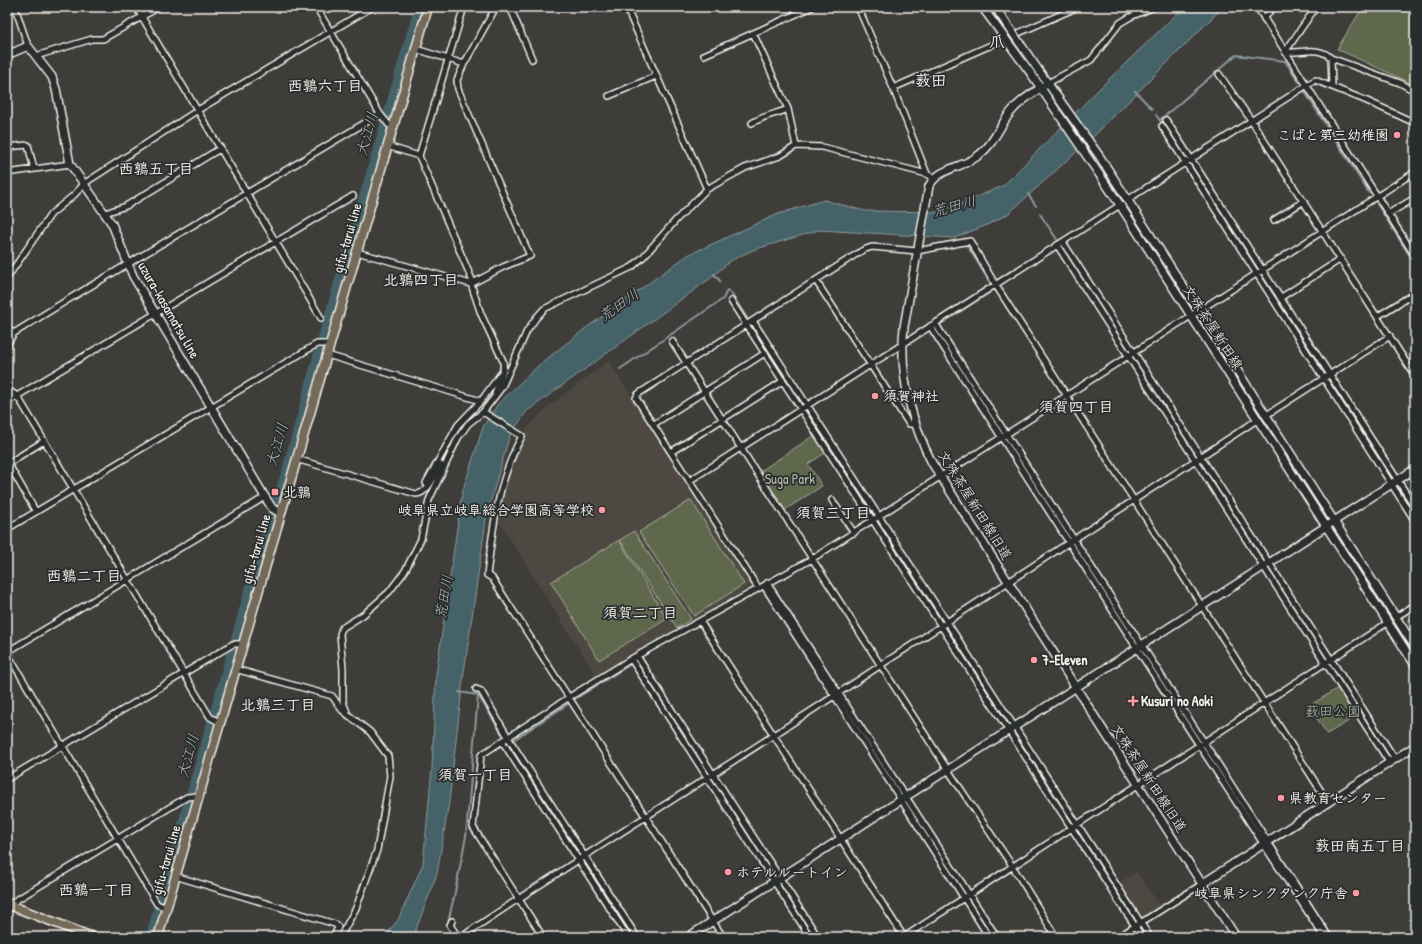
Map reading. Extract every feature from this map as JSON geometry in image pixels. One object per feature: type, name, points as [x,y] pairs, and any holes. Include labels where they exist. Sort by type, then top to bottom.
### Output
[{"type":"main road","name":"gifu-tarui line","points":[[158,937],[165,908],[176,876],[215,720],[235,669],[276,511],[296,459],[327,354],[327,344],[357,252],[387,146],[391,126],[428,7]]},
{"type":"main road","name":"文殊茶屋新田線","points":[[982,7],[1032,75],[1120,205],[1415,665]]},
{"type":"main road","name":"文殊茶屋新田線","points":[[996,8],[1100,157],[1265,416],[1415,647]]},
{"type":"main road","points":[[7,55],[28,46]]},
{"type":"main road","name":"uzura-kasamatsu line","points":[[28,46],[52,78],[58,94],[70,164],[85,183],[112,224],[133,276],[210,407],[265,497],[276,511]]},
{"type":"main road","points":[[930,176],[969,163],[980,155],[989,145],[1010,113],[1023,100],[1048,83]]},
{"type":"main road","name":"文殊茶屋新田線旧道","points":[[930,176],[902,344],[904,375],[915,424],[922,443],[940,477],[1236,937]]},
{"type":"main road","points":[[688,937],[1415,468]]},
{"type":"main road","points":[[1202,884],[1415,746]]},
{"type":"main road","points":[[8,905],[92,937]]},
{"type":"street","points":[[15,7],[28,46]]},
{"type":"street","points":[[136,7],[321,318]]},
{"type":"street","points":[[36,56],[92,39],[103,39],[159,7]]},
{"type":"street","points":[[316,7],[380,114],[391,126]]},
{"type":"street","points":[[7,278],[51,214],[74,195],[85,183],[198,110],[372,7]]},
{"type":"street","points":[[464,7],[420,156],[472,284],[481,314],[503,362],[504,369],[498,382],[495,397]]},
{"type":"street","points":[[357,252],[472,284],[503,267],[530,256],[458,89],[457,80],[464,64],[496,7]]},
{"type":"street","points":[[510,7],[532,59]]},
{"type":"street","points":[[626,7],[707,190]]},
{"type":"street","points":[[704,54],[812,7]]},
{"type":"street","points":[[858,7],[930,176]]},
{"type":"street","points":[[893,88],[1078,7]]},
{"type":"street","points":[[1048,83],[1091,60],[1120,23],[1154,7]]},
{"type":"street","points":[[1257,7],[1305,85],[1415,256]]},
{"type":"street","points":[[1263,17],[1273,7]]},
{"type":"street","points":[[1285,52],[1316,7]]},
{"type":"street","points":[[753,33],[788,109],[796,146]]},
{"type":"street","points":[[416,49],[464,64]]},
{"type":"street","points":[[1285,52],[1294,53],[1313,50],[1325,52],[1331,58],[1400,83],[1415,91]]},
{"type":"street","points":[[1331,58],[1332,87]]},
{"type":"street","points":[[1219,74],[1304,201],[1415,376]]},
{"type":"street","points":[[609,96],[656,76]]},
{"type":"street","points":[[1127,200],[1315,80],[1415,123]]},
{"type":"street","points":[[752,123],[760,118],[774,115],[788,109]]},
{"type":"street","points":[[7,345],[14,333],[380,114]]},
{"type":"street","points":[[1166,120],[1188,161],[1256,274],[1324,379],[1394,482],[1415,508]]},
{"type":"street","points":[[1162,126],[1188,161],[1330,375],[1394,482],[1415,521]]},
{"type":"street","points":[[7,147],[28,145],[34,170]]},
{"type":"street","points":[[387,146],[420,156]]},
{"type":"street","points":[[348,715],[342,702],[344,683],[340,634],[342,628],[363,615],[389,592],[405,571],[421,539],[429,500],[445,462],[458,438],[468,424],[483,412],[502,387],[527,331],[544,309],[632,267],[644,256],[676,220],[707,190],[740,171],[780,156],[796,146],[822,147],[930,176]]},
{"type":"street","points":[[105,213],[126,206],[221,148]]},
{"type":"street","points":[[7,173],[70,164]]},
{"type":"street","points":[[543,937],[473,827],[481,755],[568,698],[637,656],[812,559],[873,521],[1198,310],[1415,172]]},
{"type":"street","points":[[7,402],[353,196]]},
{"type":"street","points":[[1388,214],[1415,198]]},
{"type":"street","points":[[1274,220],[1304,201]]},
{"type":"street","points":[[689,481],[1120,205]]},
{"type":"street","points":[[758,588],[636,398],[638,394],[863,250],[872,247],[918,248],[970,242],[995,284],[1328,802]]},
{"type":"street","points":[[1062,242],[1201,457],[1326,664],[1392,760]]},
{"type":"street","points":[[1057,245],[1196,461],[1331,660],[1392,760]]},
{"type":"street","points":[[1280,298],[1341,259]]},
{"type":"street","points":[[816,281],[909,424],[915,424]]},
{"type":"street","points":[[1378,316],[1415,293]]},
{"type":"street","points":[[731,301],[942,626],[1077,824],[1150,937]]},
{"type":"street","points":[[753,321],[948,622],[1072,827],[1142,937]]},
{"type":"street","points":[[933,325],[1007,434],[1072,542]]},
{"type":"street","points":[[933,325],[1001,438],[1072,542],[1139,646],[1205,742],[1324,937]]},
{"type":"street","points":[[7,328],[14,333]]},
{"type":"street","points":[[1265,416],[1390,336]]},
{"type":"street","points":[[672,341],[948,770],[1013,867],[1056,937]]},
{"type":"street","points":[[7,529],[317,344],[327,344]]},
{"type":"street","points":[[654,424],[765,353]]},
{"type":"street","points":[[327,354],[481,401]]},
{"type":"street","points":[[422,492],[458,425],[481,401],[504,369]]},
{"type":"street","points":[[671,452],[783,381]]},
{"type":"street","points":[[7,389],[17,396],[183,673],[215,720]]},
{"type":"street","points":[[483,412],[522,436],[511,456],[500,493],[487,575],[492,578],[723,937]]},
{"type":"street","points":[[452,921],[450,925],[459,937],[772,735],[837,695],[1257,420]]},
{"type":"street","points":[[36,512],[7,462],[44,441]]},
{"type":"street","points":[[296,459],[416,494],[422,492],[441,465],[445,462]]},
{"type":"street","points":[[165,908],[158,904],[7,652],[265,497]]},
{"type":"street","points":[[832,500],[854,532]]},
{"type":"street","points":[[766,585],[904,799],[989,937]]},
{"type":"street","points":[[1396,617],[1415,605]]},
{"type":"street","points":[[700,621],[772,735],[904,937],[1326,664],[1387,622]]},
{"type":"street","points":[[7,779],[233,644],[241,644]]},
{"type":"street","points":[[1139,646],[1199,746],[1329,937]]},
{"type":"street","points":[[637,656],[712,774],[810,937]]},
{"type":"street","points":[[631,660],[707,778],[818,937]]},
{"type":"street","points":[[235,669],[329,694],[336,705],[370,732],[380,743],[388,756],[390,776],[377,850],[356,908],[340,937]]},
{"type":"street","points":[[476,688],[481,691],[637,937]]},
{"type":"street","points":[[502,741],[628,937]]},
{"type":"street","points":[[8,905],[187,797],[196,796]]},
{"type":"street","points":[[904,799],[970,894],[997,937]]},
{"type":"street","points":[[176,876],[335,924],[338,927],[334,937]]},
{"type":"street","points":[[1118,937],[1202,884]]},
{"type":"shaded area","name":"岐阜県立岐阜総合学園高等学校","points":[[609,361],[752,586],[596,676],[500,523],[501,498],[511,463],[526,429],[550,405]]},
{"type":"shaded area","points":[[1415,613],[1415,635],[1405,620]]},
{"type":"shaded area","points":[[1137,872],[1160,906],[1144,916],[1135,907],[1119,883]]},
{"type":"green space","points":[[1363,7],[1415,7],[1415,85],[1337,49]]},
{"type":"green space","name":"Suga Park","points":[[816,434],[827,452],[808,464],[822,486],[783,511],[759,472]]},
{"type":"green space","points":[[691,500],[744,584],[694,616],[639,532]]},
{"type":"green space","points":[[634,531],[691,619],[677,628],[620,540]]},
{"type":"green space","points":[[619,540],[667,619],[599,660],[551,582]]},
{"type":"green space","name":"薮田公園","points":[[1338,688],[1357,716],[1327,734],[1309,706]]},
{"type":"water","name":"荒田川","points":[[1184,7],[1223,7],[1095,135],[1008,214],[985,226],[954,238],[819,230],[753,250],[730,261],[711,278],[527,411],[510,435],[487,513],[463,679],[449,802],[437,874],[413,937],[384,937],[398,920],[423,864],[432,769],[436,675],[462,493],[483,427],[498,404],[539,365],[586,328],[688,255],[778,214],[824,200],[865,211],[940,212],[1003,186],[1101,87]]},
{"type":"waterway","name":"大江川","points":[[151,937],[271,518],[287,473],[325,333],[420,7]]},
{"type":"waterway","points":[[1161,119],[1236,55],[1285,61],[1299,82]]},
{"type":"waterway","points":[[1135,91],[1152,109]]},
{"type":"waterway","points":[[1305,92],[1369,193]]},
{"type":"waterway","points":[[1156,115],[1185,156]]},
{"type":"waterway","points":[[1191,165],[1257,269]]},
{"type":"waterway","points":[[1028,194],[1036,206]]},
{"type":"waterway","points":[[1377,204],[1415,264]]},
{"type":"waterway","points":[[1040,214],[1058,241]]},
{"type":"waterway","points":[[967,245],[989,281]]},
{"type":"waterway","points":[[1064,250],[1128,350]]},
{"type":"waterway","points":[[714,274],[720,281]]},
{"type":"waterway","points":[[1263,277],[1325,375]]},
{"type":"waterway","points":[[727,290],[731,293],[749,321]]},
{"type":"waterway","points":[[620,369],[723,299],[727,290]]},
{"type":"waterway","points":[[941,324],[989,293]]},
{"type":"waterway","points":[[752,325],[803,405]]},
{"type":"waterway","points":[[938,334],[1001,431]]},
{"type":"waterway","points":[[1135,360],[1196,455]]},
{"type":"waterway","points":[[1328,379],[1391,477]]},
{"type":"waterway","points":[[806,410],[858,490]]},
{"type":"waterway","points":[[1007,441],[1068,536]]},
{"type":"waterway","points":[[1202,464],[1263,559]]},
{"type":"waterway","points":[[1398,488],[1415,514]]},
{"type":"waterway","points":[[866,502],[874,515]]},
{"type":"waterway","points":[[878,521],[944,622]]},
{"type":"waterway","points":[[1074,546],[1123,621]]},
{"type":"waterway","points":[[1270,570],[1326,657]]},
{"type":"waterway","points":[[947,627],[1008,723]]},
{"type":"waterway","points":[[636,662],[708,774]]},
{"type":"waterway","points":[[575,699],[631,664]]},
{"type":"waterway","points":[[1332,667],[1389,755]]},
{"type":"waterway","points":[[459,692],[478,695],[502,734]]},
{"type":"waterway","points":[[454,937],[447,926],[466,836],[478,695]]},
{"type":"waterway","points":[[512,741],[568,704]]},
{"type":"waterway","points":[[1015,734],[1074,823]]},
{"type":"waterway","points":[[509,744],[579,854]]},
{"type":"waterway","points":[[711,778],[773,875]]},
{"type":"waterway","points":[[1076,828],[1135,919]]},
{"type":"waterway","points":[[585,863],[633,937]]},
{"type":"waterway","points":[[780,885],[814,937]]},
{"type":"waterway","points":[[970,903],[976,912]]},
{"type":"waterway","points":[[1140,928],[1146,937]]},
{"type":"place","name":"こばと第三幼稚園","points":[[1397,135]]},
{"type":"place","name":"須賀神社","points":[[875,396]]},
{"type":"place","name":"北鶉","points":[[275,492]]},
{"type":"place","name":"岐阜県立岐阜総合学園高等学校","points":[[602,510]]},
{"type":"place","name":"7-Eleven","points":[[1034,660]]},
{"type":"place","name":"Kusuri no Aoki","points":[[1133,701]]},
{"type":"place","name":"県教育センター","points":[[1281,798]]},
{"type":"place","name":"ホテルルートイン","points":[[728,872]]},
{"type":"place","name":"岐阜県シンクタンク庁舎","points":[[1356,893]]},
{"type":"district","name":"爪","points":[[997,41]]},
{"type":"district","name":"薮田","points":[[931,80]]},
{"type":"district","name":"西鶉六丁目","points":[[325,86]]},
{"type":"district","name":"西鶉五丁目","points":[[156,169]]},
{"type":"district","name":"北鶉四丁目","points":[[421,280]]},
{"type":"district","name":"須賀四丁目","points":[[1076,407]]},
{"type":"district","name":"須賀三丁目","points":[[833,513]]},
{"type":"district","name":"西鶉二丁目","points":[[84,576]]},
{"type":"district","name":"須賀二丁目","points":[[640,613]]},
{"type":"district","name":"北鶉三丁目","points":[[278,705]]},
{"type":"district","name":"須賀一丁目","points":[[475,775]]},
{"type":"district","name":"薮田南五丁目","points":[[1360,846]]},
{"type":"district","name":"西鶉一丁目","points":[[96,890]]}]
